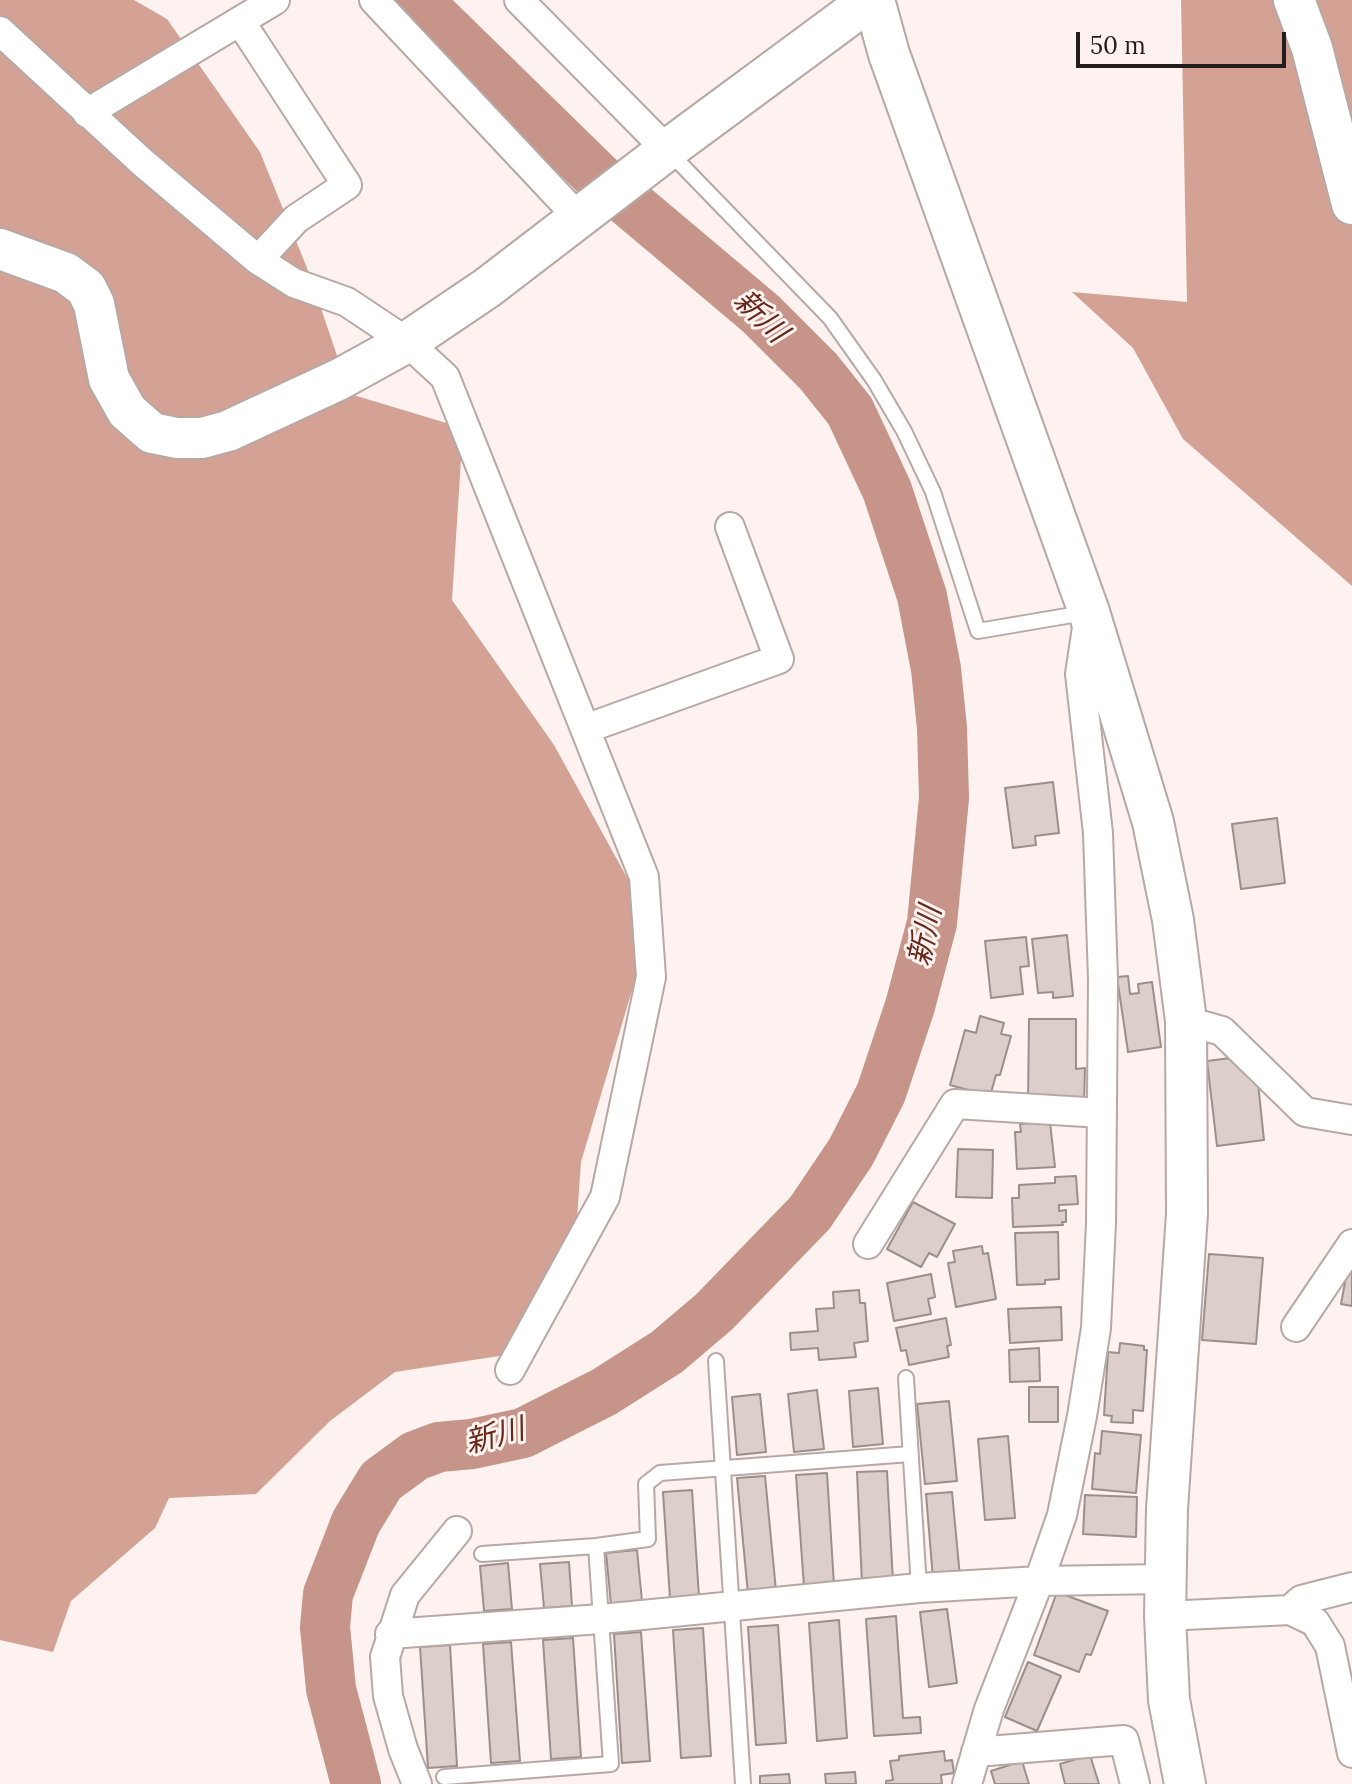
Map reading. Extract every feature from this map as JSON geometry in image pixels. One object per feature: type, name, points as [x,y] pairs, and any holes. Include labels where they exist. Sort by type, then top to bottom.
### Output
[{"type":"street","points":[[87,113],[275,0]]},
{"type":"street","points":[[374,0],[581,215]]},
{"type":"street","points":[[519,0],[663,153]]},
{"type":"street","points":[[0,249],[66,273],[86,288],[94,304],[109,379],[127,411],[152,433],[177,438],[202,438],[228,431],[340,379],[407,342],[487,288],[663,153],[872,0],[1089,612],[1153,822],[1173,920],[1186,1021],[1187,1214],[1167,1509],[1166,1598],[1169,1700],[1185,1784]]},
{"type":"street","points":[[1294,0],[1312,48],[1352,204]]},
{"type":"street","points":[[240,21],[347,185],[296,219],[258,260]]},
{"type":"street","points":[[0,31],[87,113],[258,260],[294,283],[347,302],[407,342],[445,377],[644,877],[651,977],[605,1197],[510,1370]]},
{"type":"street","points":[[585,729],[779,659],[730,527]]},
{"type":"street","points":[[967,1784],[989,1709],[1062,1515],[1096,1328],[1103,979],[1098,833],[1080,674],[1089,612]]},
{"type":"street","points":[[1186,1021],[1222,1031],[1305,1112],[1352,1120]]},
{"type":"street","points":[[868,1244],[955,1104],[1102,1113]]},
{"type":"street","points":[[1296,1327],[1352,1244]]},
{"type":"street","points":[[430,1780],[403,1749],[388,1696],[385,1657],[405,1595],[457,1531]]},
{"type":"street","points":[[390,1634],[601,1619],[919,1588],[1039,1581],[1290,1610],[1315,1622],[1330,1646],[1352,1753]]},
{"type":"street","points":[[1290,1610],[1301,1600],[1352,1587]]},
{"type":"street","points":[[976,1752],[1124,1740],[1135,1784]]},
{"type":"lane","points":[[663,153],[830,318],[874,380],[904,431],[933,492],[978,631],[1089,612]]},
{"type":"lane","points":[[716,1361],[743,1784]]},
{"type":"lane","points":[[906,1378],[919,1588]]},
{"type":"lane","points":[[482,1554],[648,1539],[646,1484],[660,1473],[910,1454]]},
{"type":"lane","points":[[430,1780],[611,1764],[596,1546]]},
{"type":"shaded area","points":[[0,0],[134,0],[167,19],[260,152],[309,273],[350,394],[463,428],[452,600],[554,745],[652,923],[581,1162],[574,1261],[525,1352],[395,1372],[330,1421],[256,1494],[169,1498],[155,1528],[71,1601],[53,1652],[0,1640]]},
{"type":"shaded area","points":[[1181,0],[1352,0],[1352,586],[1183,439],[1133,348],[1072,292],[1187,302]]},
{"type":"building","points":[[1053,782],[1059,833],[1035,836],[1036,845],[1013,848],[1005,788]]},
{"type":"building","points":[[1277,818],[1285,883],[1241,889],[1232,824]]},
{"type":"building","points":[[1067,935],[1073,996],[1053,998],[1053,992],[1038,993],[1032,939]]},
{"type":"building","points":[[1026,937],[1029,966],[1020,967],[1023,994],[991,998],[985,941]]},
{"type":"building","points":[[1128,976],[1130,994],[1139,993],[1138,984],[1152,982],[1161,1047],[1128,1052],[1117,977]]},
{"type":"building","points":[[980,1016],[1004,1023],[1001,1034],[1011,1036],[1000,1075],[996,1075],[990,1096],[950,1085],[965,1030],[976,1033]]},
{"type":"building","points":[[1029,1019],[1076,1019],[1076,1069],[1085,1068],[1084,1103],[1028,1103]]},
{"type":"building","points":[[1255,1055],[1264,1140],[1217,1146],[1207,1061]]},
{"type":"building","points":[[1050,1122],[1055,1167],[1017,1169],[1015,1132],[1021,1132],[1020,1124]]},
{"type":"building","points":[[958,1149],[993,1150],[992,1198],[956,1197]]},
{"type":"building","points":[[1076,1176],[1078,1204],[1059,1205],[1059,1211],[1066,1210],[1063,1225],[1013,1227],[1012,1198],[1019,1198],[1019,1185],[1055,1183],[1055,1177]]},
{"type":"building","points":[[913,1202],[955,1224],[937,1257],[929,1253],[921,1267],[887,1249]]},
{"type":"building","points":[[1058,1232],[1059,1279],[1045,1280],[1045,1284],[1017,1285],[1015,1233]]},
{"type":"building","points":[[982,1246],[983,1254],[988,1253],[996,1299],[956,1307],[948,1263],[955,1262],[953,1251]]},
{"type":"building","points":[[1209,1254],[1263,1258],[1256,1344],[1202,1340]]},
{"type":"building","points":[[1352,1257],[1352,1306],[1341,1304]]},
{"type":"building","points":[[931,1274],[935,1297],[928,1299],[931,1314],[894,1321],[887,1283]]},
{"type":"building","points":[[859,1290],[860,1303],[865,1303],[868,1341],[854,1343],[856,1357],[819,1360],[818,1348],[791,1350],[790,1333],[818,1331],[816,1309],[834,1308],[833,1292]]},
{"type":"building","points":[[1061,1307],[1062,1340],[1010,1343],[1008,1309]]},
{"type":"building","points":[[946,1318],[951,1345],[947,1346],[949,1357],[909,1365],[906,1350],[901,1351],[896,1328]]},
{"type":"building","points":[[1120,1343],[1144,1346],[1147,1350],[1143,1411],[1133,1410],[1133,1423],[1111,1422],[1112,1416],[1104,1415],[1108,1352],[1119,1353]]},
{"type":"building","points":[[1039,1348],[1040,1381],[1010,1382],[1009,1350]]},
{"type":"building","points":[[1029,1387],[1058,1387],[1058,1422],[1029,1422]]},
{"type":"building","points":[[878,1388],[883,1444],[853,1447],[849,1391]]},
{"type":"building","points":[[817,1390],[824,1449],[794,1452],[788,1394]]},
{"type":"building","points":[[760,1394],[766,1452],[737,1455],[732,1397]]},
{"type":"building","points":[[949,1401],[957,1481],[925,1484],[917,1404]]},
{"type":"building","points":[[1102,1431],[1141,1435],[1136,1493],[1092,1489],[1095,1453],[1100,1454]]},
{"type":"building","points":[[1008,1436],[1015,1518],[985,1520],[978,1439]]},
{"type":"building","points":[[887,1471],[893,1582],[862,1584],[857,1472]]},
{"type":"building","points":[[827,1473],[834,1585],[804,1587],[796,1475]]},
{"type":"building","points":[[765,1476],[776,1591],[748,1594],[737,1478]]},
{"type":"building","points":[[692,1490],[699,1597],[670,1599],[663,1492]]},
{"type":"building","points":[[952,1492],[960,1577],[933,1579],[926,1494]]},
{"type":"building","points":[[1085,1495],[1137,1497],[1136,1537],[1083,1534]]},
{"type":"building","points":[[637,1550],[642,1601],[611,1604],[606,1553]]},
{"type":"building","points":[[569,1562],[572,1606],[544,1608],[540,1564]]},
{"type":"building","points":[[508,1563],[512,1609],[484,1611],[480,1566]]},
{"type":"building","points":[[1057,1592],[1108,1611],[1091,1655],[1086,1654],[1079,1672],[1034,1655]]},
{"type":"building","points":[[947,1609],[957,1683],[929,1687],[920,1612]]},
{"type":"building","points":[[896,1616],[903,1718],[920,1717],[921,1733],[874,1736],[866,1619]]},
{"type":"building","points":[[839,1620],[847,1738],[817,1741],[809,1623]]},
{"type":"building","points":[[778,1625],[786,1743],[756,1745],[748,1627]]},
{"type":"building","points":[[703,1628],[711,1756],[681,1758],[673,1630]]},
{"type":"building","points":[[641,1632],[650,1761],[622,1763],[614,1634]]},
{"type":"building","points":[[573,1638],[581,1757],[551,1759],[543,1640]]},
{"type":"building","points":[[511,1642],[520,1761],[491,1763],[483,1644]]},
{"type":"building","points":[[450,1645],[457,1766],[428,1768],[420,1647]]},
{"type":"building","points":[[1028,1662],[1061,1676],[1037,1731],[1005,1717]]},
{"type":"building","points":[[944,1751],[945,1761],[952,1760],[954,1773],[941,1775],[942,1784],[886,1784],[886,1781],[893,1780],[890,1761],[899,1760],[899,1756]]},
{"type":"building","points":[[1090,1755],[1099,1784],[1065,1784],[1060,1764]]},
{"type":"building","points":[[1022,1761],[1029,1784],[995,1784],[991,1771]]},
{"type":"building","points":[[855,1772],[856,1784],[826,1784],[825,1774]]},
{"type":"building","points":[[789,1774],[790,1784],[760,1784],[760,1776]]},
{"type":"waterway","name":"新川","points":[[356,1784],[331,1689],[325,1627],[328,1594],[356,1522],[381,1481],[415,1456],[439,1447],[472,1444],[523,1433],[604,1392],[667,1352],[714,1312],[810,1213],[851,1152],[881,1093],[910,1006],[932,923],[944,798],[936,669],[922,596],[887,490],[850,411],[818,371],[761,314],[596,175],[417,0]]}]
